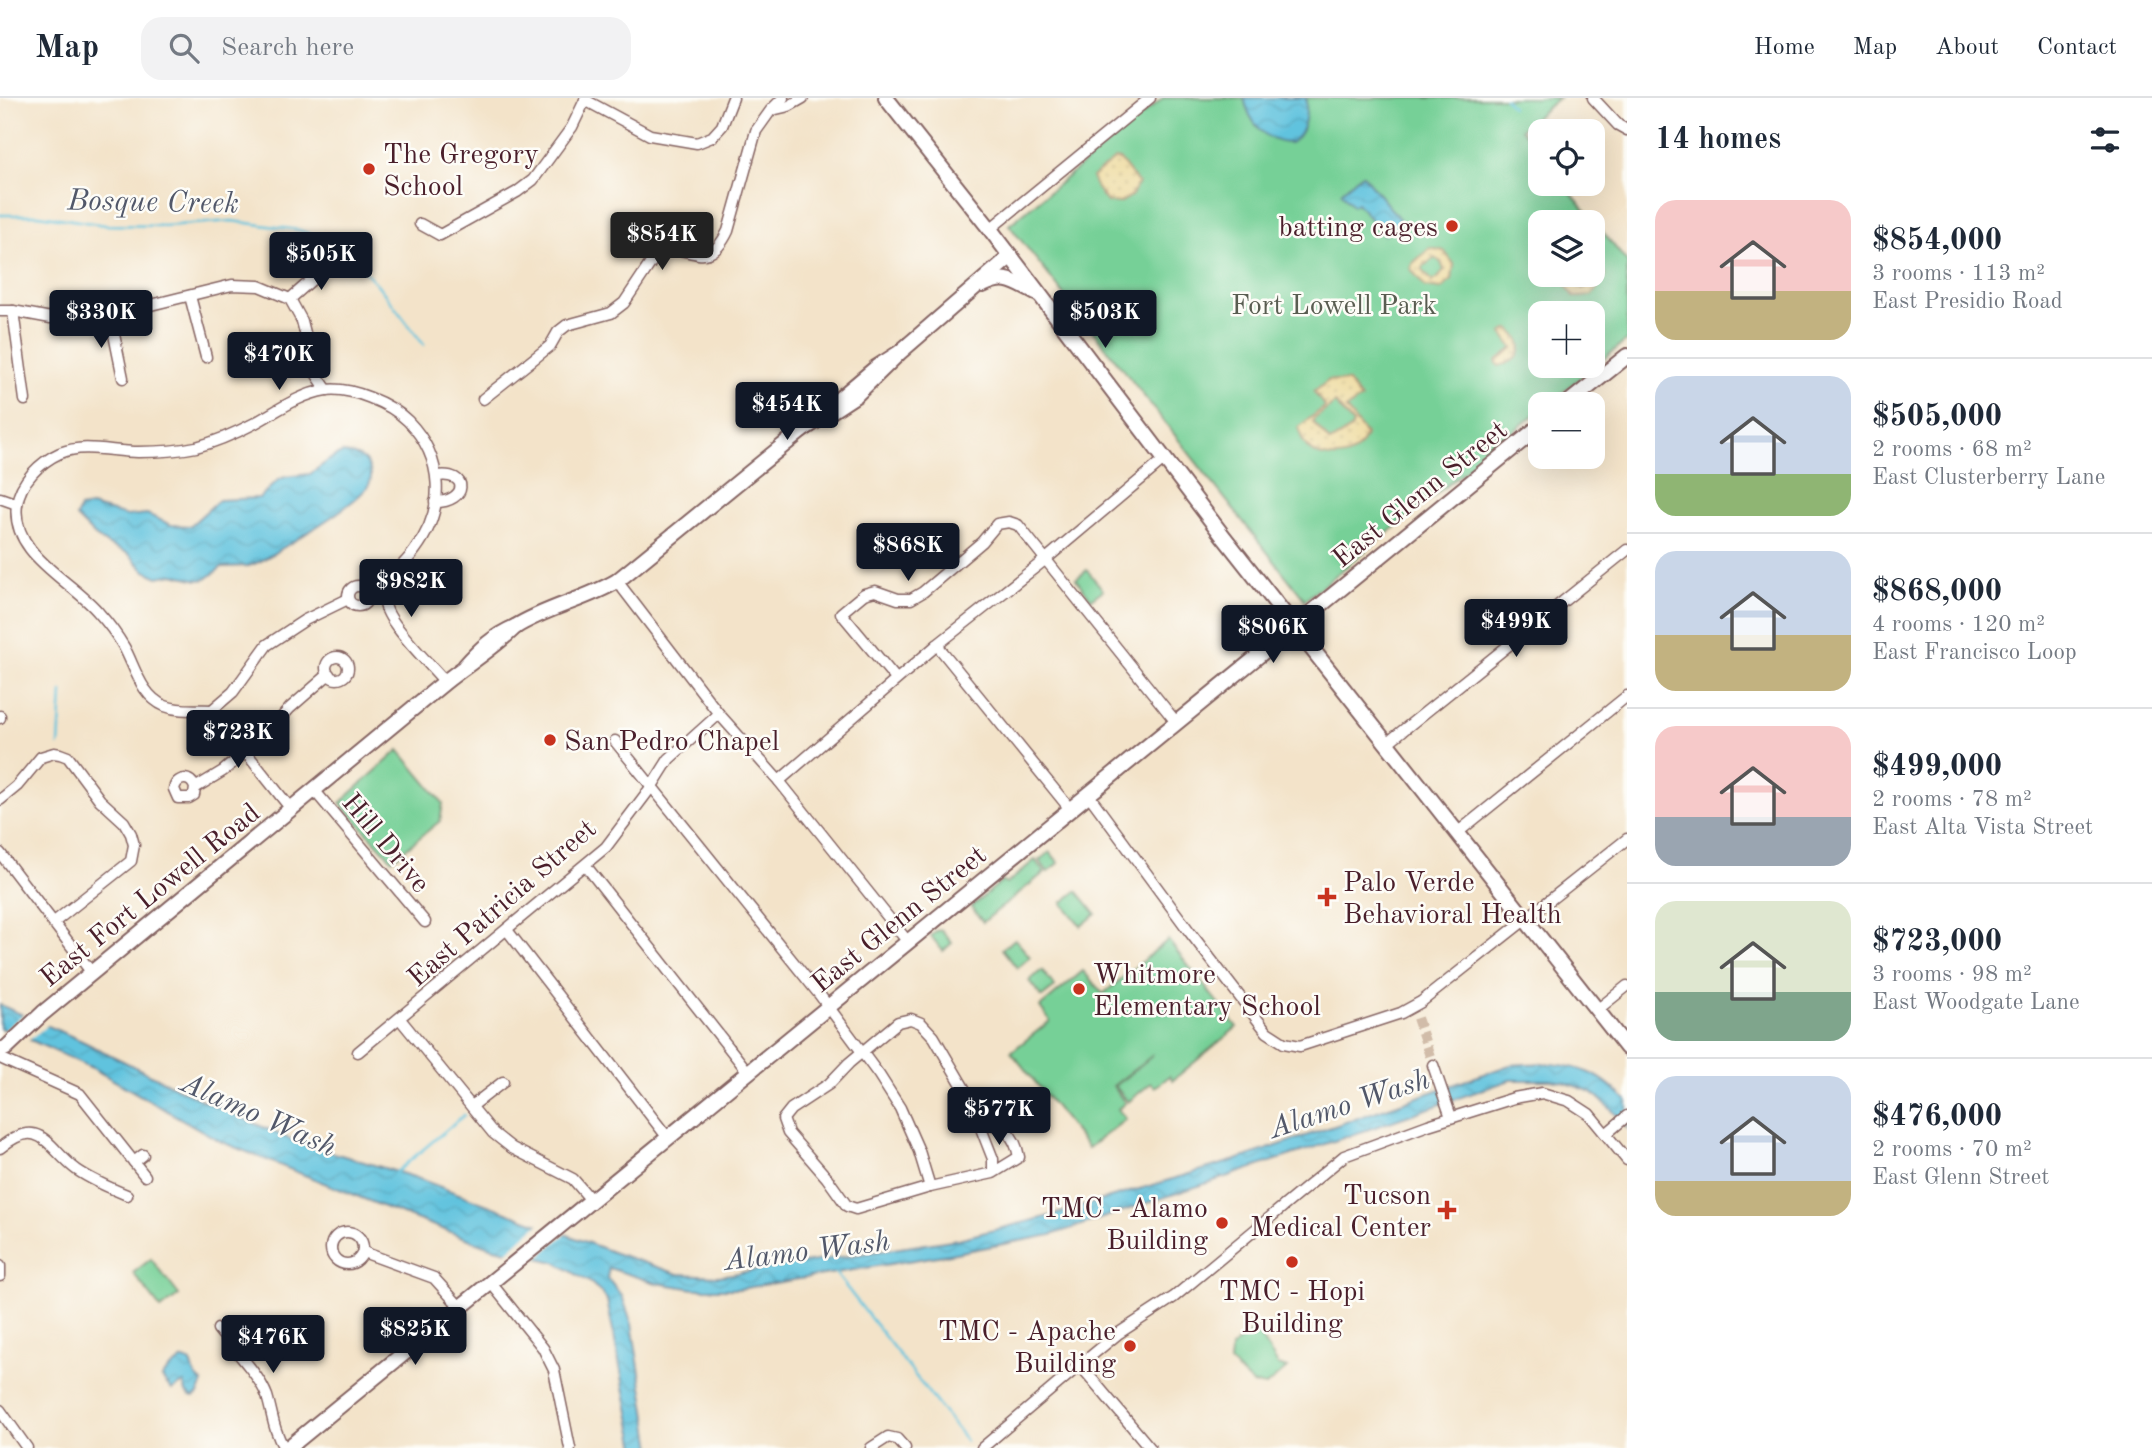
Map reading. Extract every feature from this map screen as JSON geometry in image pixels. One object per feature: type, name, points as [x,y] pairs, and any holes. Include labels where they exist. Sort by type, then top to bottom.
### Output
[{"type":"street","points":[[420,224],[440,235],[517,192],[533,180],[572,127],[585,99],[650,135],[697,143],[712,137],[722,126],[733,98]]},
{"type":"street","points":[[483,399],[550,346],[558,332],[567,325],[611,313],[624,303],[660,249],[669,247],[694,254],[711,253],[721,246],[728,231],[756,131],[783,98]]},
{"type":"street","points":[[771,110],[789,106],[803,98]]},
{"type":"street","points":[[886,98],[1042,296],[1386,744],[1627,1048]]},
{"type":"street","points":[[990,229],[1150,98]]},
{"type":"street","points":[[1593,98],[1618,125],[1627,130]]},
{"type":"street","name":"East Fort Lowell Road","points":[[7,1043],[25,1031],[43,1013],[465,666],[496,646],[515,627],[617,581],[877,367],[899,353],[1011,256]]},
{"type":"street","points":[[290,299],[332,262]]},
{"type":"street","points":[[969,292],[994,279],[1004,278],[1042,296]]},
{"type":"street","points":[[0,312],[51,318],[110,315],[232,285],[259,286],[290,299],[302,321],[315,372],[327,390]]},
{"type":"street","points":[[190,296],[206,357]]},
{"type":"street","points":[[13,312],[25,400]]},
{"type":"street","points":[[110,315],[123,378]]},
{"type":"street","points":[[1582,392],[1627,356]]},
{"type":"street","points":[[348,599],[305,620],[267,645],[233,692],[212,710],[180,709],[163,705],[148,693],[136,676],[124,647],[98,611],[34,555],[18,522],[17,504],[23,486],[33,472],[60,453],[75,449],[138,452],[200,446],[230,435],[304,396],[327,390],[363,395],[386,404],[406,419],[421,436],[431,455],[436,476],[435,502],[429,529],[414,552],[393,574],[386,588],[384,604],[390,618],[445,682]]},
{"type":"street","name":"East Glenn Street","points":[[286,1448],[1528,436]]},
{"type":"street","points":[[779,781],[896,679],[1165,459]]},
{"type":"street","points":[[435,502],[456,499],[460,492],[457,478],[450,475],[436,476]]},
{"type":"street","points":[[0,498],[17,504]]},
{"type":"street","points":[[896,679],[841,613],[864,594],[875,592],[898,599],[911,599],[982,542],[997,524],[1009,522],[1018,525],[1176,722]]},
{"type":"street","points":[[1386,744],[1627,550]]},
{"type":"street","points":[[617,581],[719,714],[779,781],[908,942]]},
{"type":"street","points":[[937,645],[1070,809]]},
{"type":"street","points":[[195,788],[223,771],[266,735],[328,674]]},
{"type":"street","points":[[1457,833],[1627,696]]},
{"type":"street","points":[[212,710],[290,809]]},
{"type":"street","name":"East Patricia Street","points":[[358,1052],[586,866],[606,847],[669,759],[719,714]]},
{"type":"street","points":[[615,741],[862,1051],[900,1108],[919,1151],[930,1187]]},
{"type":"street","points":[[0,800],[17,786],[41,757],[60,754],[73,763],[100,800],[124,822],[131,834],[134,845],[131,861],[53,923]]},
{"type":"street","name":"Hill Drive","points":[[314,790],[425,922]]},
{"type":"street","points":[[1088,794],[1267,1032],[1284,1043],[1300,1046],[1401,1013],[1429,997],[1627,839]]},
{"type":"street","points":[[0,853],[92,973]]},
{"type":"street","points":[[586,866],[748,1072]]},
{"type":"street","points":[[507,930],[668,1138]]},
{"type":"street","points":[[1597,1010],[1627,986]]},
{"type":"street","points":[[1413,1006],[1417,1018]]},
{"type":"street","points":[[400,1019],[493,1133],[512,1148],[573,1180],[592,1200]]},
{"type":"street","points":[[980,1124],[993,1123],[1003,1129],[1016,1144],[1019,1157],[993,1173],[930,1187],[856,1209],[847,1206],[788,1133],[783,1119],[791,1109],[829,1084],[862,1051],[898,1021],[911,1019],[921,1023],[934,1037],[968,1095],[993,1158],[993,1173]]},
{"type":"street","points":[[0,1058],[79,1094],[145,1176]]},
{"type":"street","points":[[1433,1065],[1449,1113]]},
{"type":"street","points":[[472,1106],[503,1082]]},
{"type":"street","points":[[982,1448],[1119,1333],[1174,1297],[1344,1156],[1449,1113],[1542,1093],[1569,1101],[1589,1114],[1627,1160]]},
{"type":"street","points":[[1606,1133],[1624,1119]]},
{"type":"street","points":[[0,1148],[21,1135],[32,1134],[50,1143],[76,1170],[127,1195]]},
{"type":"street","points":[[134,1163],[143,1155]]},
{"type":"street","points":[[363,1252],[434,1278],[461,1308]]},
{"type":"street","points":[[0,1266],[0,1276]]},
{"type":"street","points":[[491,1283],[543,1348],[554,1370],[570,1448]]},
{"type":"street","points":[[218,1329],[258,1379],[266,1394],[275,1432],[286,1448]]},
{"type":"street","points":[[1080,1365],[1150,1448]]},
{"type":"street","points":[[0,1410],[27,1448]]},
{"type":"street","points":[[871,1448],[888,1437],[897,1439],[905,1448]]},
{"type":"green space","name":"Fort Lowell Park","points":[[1163,98],[1559,98],[1533,119],[1528,119],[1528,123],[1521,129],[1528,138],[1528,196],[1574,196],[1585,210],[1528,210],[1528,287],[1605,287],[1605,235],[1627,262],[1627,340],[1605,358],[1605,301],[1528,301],[1528,378],[1580,378],[1563,392],[1528,392],[1528,420],[1305,600],[1009,225]]},
{"type":"green space","points":[[1087,570],[1103,590],[1091,599],[1076,579]]},
{"type":"green space","points":[[399,750],[443,803],[440,821],[392,860],[340,803]]},
{"type":"green space","points":[[1050,852],[1059,863],[1048,872],[1039,860]]},
{"type":"green space","points":[[1035,860],[1045,872],[983,922],[971,907],[1002,881],[1006,884]]},
{"type":"green space","points":[[1077,891],[1096,914],[1081,926],[1062,903]]},
{"type":"green space","points":[[941,930],[952,943],[943,951],[931,936]]},
{"type":"green space","points":[[1015,939],[1030,957],[1017,968],[1002,949]]},
{"type":"green space","points":[[1168,940],[1237,1027],[1173,1080],[1170,1076],[1155,1087],[1151,1083],[1128,1102],[1115,1086],[1153,1055],[1113,1086],[1125,1103],[1118,1109],[1126,1119],[1088,1148],[1011,1052],[1050,1021],[1040,1007],[1083,971],[1103,994]]},
{"type":"green space","points":[[1042,970],[1055,987],[1042,997],[1029,981]]},
{"type":"green space","points":[[151,1259],[179,1295],[161,1309],[133,1273]]},
{"type":"green space","points":[[1255,1329],[1278,1365],[1287,1368],[1266,1386],[1253,1384],[1230,1363],[1231,1348]]},
{"type":"sand","points":[[1115,159],[1120,160],[1138,183],[1132,195],[1120,203],[1107,202],[1092,177]]},
{"type":"sand","points":[[1430,248],[1444,251],[1454,264],[1452,280],[1441,289],[1425,287],[1411,269],[1412,264]],"holes":[[[1435,258],[1441,262],[1444,270],[1432,281],[1423,271],[1423,266]]]},
{"type":"sand","points":[[1567,287],[1581,287],[1598,287],[1589,296],[1575,297]]},
{"type":"sand","points":[[1509,329],[1519,341],[1520,351],[1513,360],[1499,366],[1496,361],[1513,348],[1502,333]]},
{"type":"sand","points":[[1329,380],[1348,382],[1361,399],[1346,409],[1366,435],[1354,452],[1341,457],[1329,457],[1317,454],[1306,446],[1298,427],[1325,407],[1314,392]],"holes":[[[1335,403],[1353,424],[1351,429],[1330,442],[1313,422]]]},
{"type":"water","points":[[1244,98],[1306,98],[1306,117],[1302,129],[1290,143],[1273,139],[1254,122]]},
{"type":"water","points":[[1362,174],[1401,221],[1384,235],[1357,203],[1353,206],[1341,192]]},
{"type":"water","points":[[342,453],[358,456],[367,463],[370,471],[370,482],[353,501],[261,561],[249,566],[222,567],[206,579],[198,580],[173,574],[158,577],[145,571],[128,553],[95,536],[76,517],[80,508],[91,506],[127,516],[147,514],[171,525],[190,526],[219,500],[259,498],[278,480],[310,474]]},
{"type":"water","name":"Alamo Wash","points":[[0,1005],[294,1141],[414,1177],[678,1274],[719,1276],[958,1239],[1050,1216],[1239,1159],[1510,1065],[1543,1063],[1565,1066],[1600,1078],[1627,1100],[1627,1128],[1592,1092],[1551,1080],[1510,1080],[1051,1235],[739,1289],[695,1289],[656,1283],[609,1268],[607,1278],[622,1296],[632,1324],[652,1448],[636,1448],[607,1300],[591,1283],[555,1262],[490,1247],[222,1142],[92,1068],[0,1028]]},
{"type":"water","points":[[183,1359],[191,1363],[196,1376],[203,1383],[194,1397],[187,1394],[184,1383],[172,1390],[162,1378]]},
{"type":"pier","points":[[26,1012],[50,1023],[27,1042],[2,1032]]},
{"type":"pier","points":[[541,1222],[568,1232],[534,1261],[506,1252]]},
{"type":"waterway","points":[[1505,98],[1512,107]]},
{"type":"waterway","name":"Bosque Creek","points":[[0,215],[39,215],[105,225],[165,226],[232,221],[299,230],[332,242],[354,260],[377,284],[424,345]]},
{"type":"waterway","points":[[59,745],[62,692]]},
{"type":"waterway","points":[[394,1174],[464,1115]]},
{"type":"waterway","points":[[833,1270],[966,1441]]},
{"type":"tunnel","points":[[1417,1018],[1433,1065]]},
{"type":"place","name":"The Gregory School","points":[[369,169]]},
{"type":"place","name":"batting cages","points":[[1452,226]]},
{"type":"place","name":"San Pedro Chapel","points":[[550,740]]},
{"type":"place","name":"Palo Verde Behavioral Health","points":[[1327,897]]},
{"type":"place","name":"Whitmore Elementary School","points":[[1079,989]]},
{"type":"place","name":"Tucson Medical Center","points":[[1447,1210]]},
{"type":"place","name":"TMC - Alamo Building","points":[[1222,1223]]},
{"type":"place","name":"TMC - Hopi Building","points":[[1292,1262]]},
{"type":"place","name":"TMC - Apache Building","points":[[1130,1346]]}]
